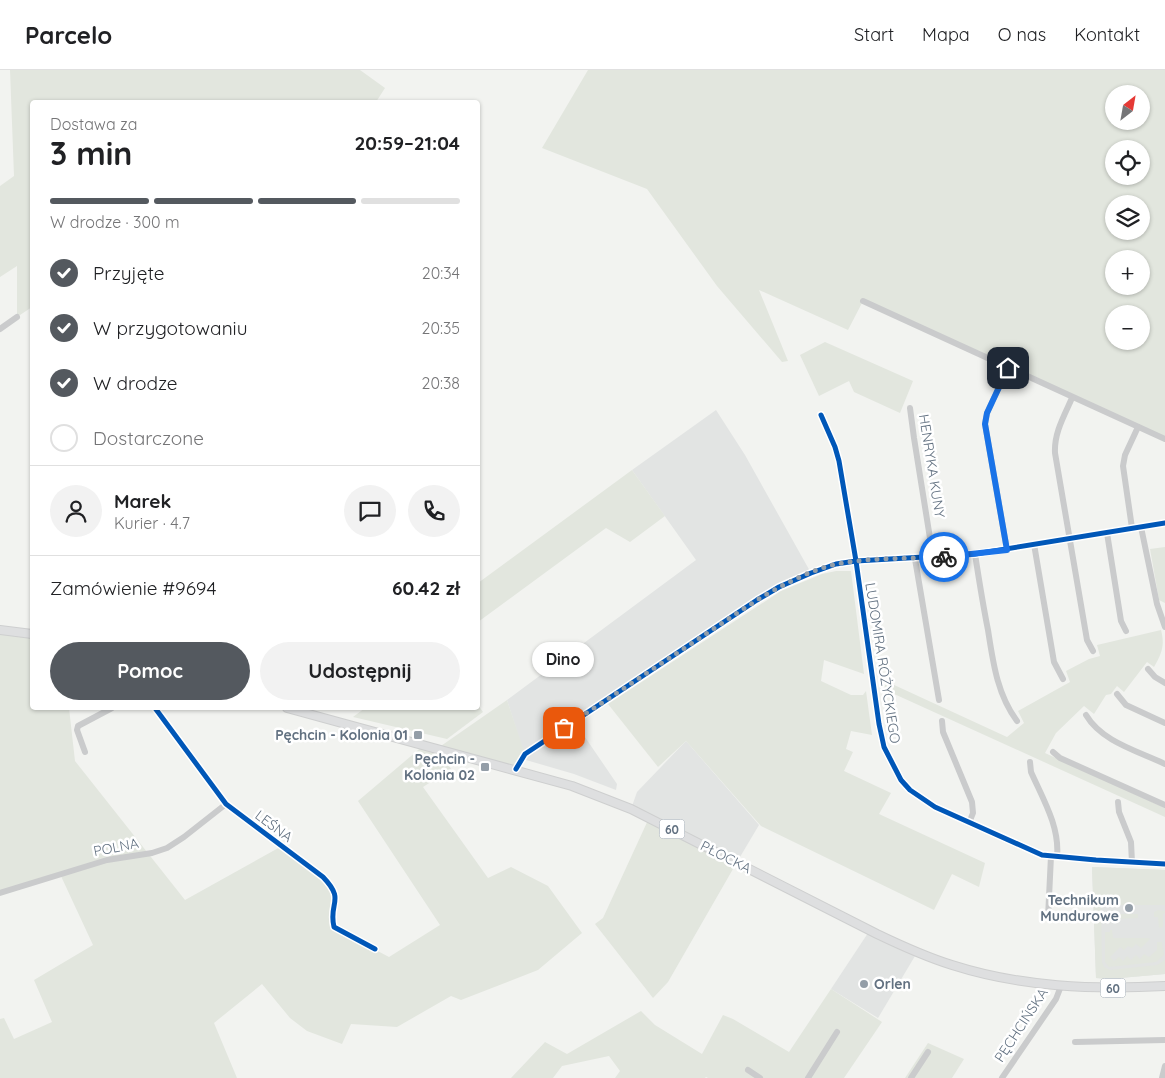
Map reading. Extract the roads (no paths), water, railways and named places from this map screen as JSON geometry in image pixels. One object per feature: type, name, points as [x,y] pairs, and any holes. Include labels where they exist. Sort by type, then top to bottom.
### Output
[{"type":"main road","points":[[0,630],[30,634]]},
{"type":"main road","name":"PŁOCKA","points":[[294,710],[572,786],[631,809],[912,951],[954,966],[1037,984],[1110,988],[1165,986]]},
{"type":"street","points":[[863,301],[1165,439]]},
{"type":"street","points":[[0,329],[17,317]]},
{"type":"street","points":[[1007,550],[985,424],[987,413],[1008,368]]},
{"type":"street","points":[[1072,398],[1054,443],[1087,640],[1093,652]]},
{"type":"street","name":"HENRYKA KUNY","points":[[910,408],[933,557]]},
{"type":"street","name":"LUDOMIRA RÓŻYCKIEGO","points":[[821,415],[839,461],[884,747],[910,790],[934,807],[1033,851],[1054,857],[1165,864]]},
{"type":"street","points":[[1132,528],[1123,466],[1125,455],[1138,427]]},
{"type":"street","points":[[516,770],[525,754],[757,600],[779,587],[811,573],[836,564],[856,561],[915,559],[1007,550],[1165,523]]},
{"type":"street","points":[[1141,527],[1156,604],[1165,627]]},
{"type":"street","points":[[1107,533],[1121,621],[1126,631]]},
{"type":"street","points":[[1034,544],[1054,662],[1063,679]]},
{"type":"street","points":[[974,554],[1000,692],[1009,711],[1017,721]]},
{"type":"street","points":[[915,559],[939,700]]},
{"type":"street","points":[[1148,669],[1155,677],[1165,683]]},
{"type":"street","points":[[1117,694],[1126,704],[1165,723]]},
{"type":"street","points":[[85,752],[77,730],[78,726],[108,710]]},
{"type":"street","name":"LEŚNA","points":[[156,710],[226,804],[322,877],[331,886],[336,894],[332,920],[334,928],[375,950]]},
{"type":"street","points":[[1086,715],[1092,726],[1103,734],[1165,764]]},
{"type":"street","points":[[942,721],[943,732],[972,802],[973,814],[969,823]]},
{"type":"street","points":[[1053,752],[1060,758],[1165,805]]},
{"type":"street","points":[[1030,762],[1031,772],[1058,840],[1054,857],[1048,918]]},
{"type":"street","points":[[1118,802],[1119,812],[1131,842],[1132,863]]},
{"type":"street","name":"POLNA","points":[[0,893],[107,860],[152,853],[167,848],[184,838],[226,804]]},
{"type":"street","name":"PĘCHCIŃSKA","points":[[1004,1077],[1056,999],[1061,986]]},
{"type":"street","points":[[808,1078],[837,1032]]},
{"type":"street","points":[[1075,1042],[1165,1040]]},
{"type":"street","points":[[911,1078],[928,1052]]},
{"type":"street","points":[[1162,1078],[1165,1066]]},
{"type":"street","points":[[748,1070],[760,1078]]},
{"type":"place","name":"Dino","points":[[564,728]]},
{"type":"place","name":"Pęchcin - Kolonia 01","points":[[418,735]]},
{"type":"place","name":"Pęchcin - Kolonia 02","points":[[485,767]]},
{"type":"place","name":"Technikum Mundurowe","points":[[1129,908]]},
{"type":"place","name":"Orlen","points":[[864,984]]}]
